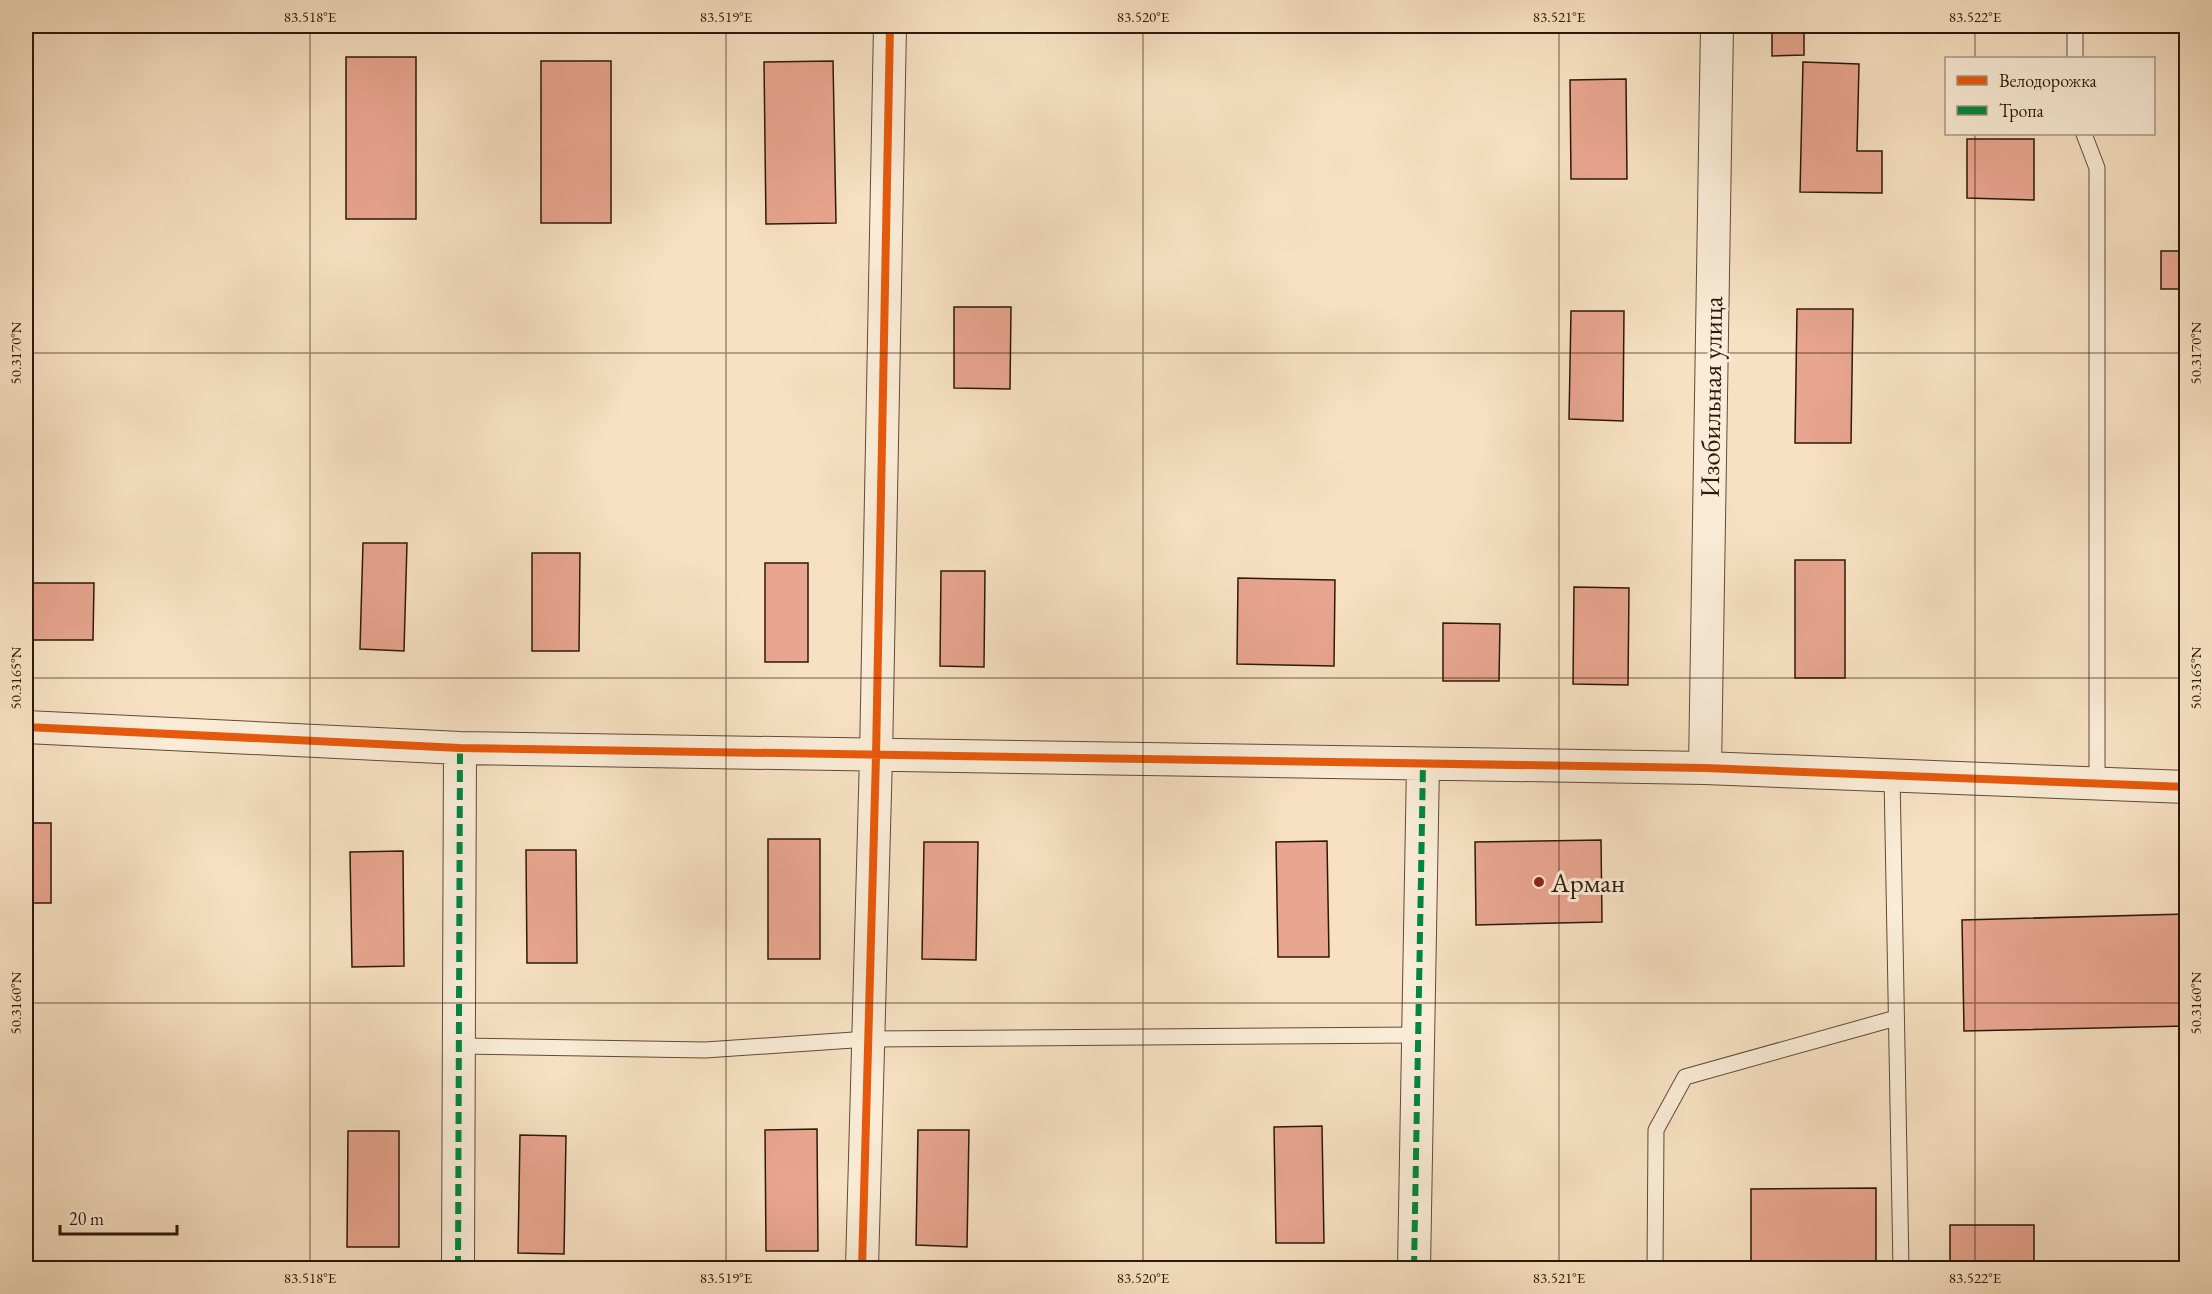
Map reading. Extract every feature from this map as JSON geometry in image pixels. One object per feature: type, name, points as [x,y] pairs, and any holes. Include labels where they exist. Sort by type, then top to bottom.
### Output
[{"type":"street","points":[[862,1269],[876,756],[890,26]]},
{"type":"street","name":"Изобильная улица","points":[[1705,768],[1717,26]]},
{"type":"street","points":[[26,727],[460,748],[1705,768],[2187,787]]},
{"type":"street","points":[[459,1269],[460,748]]},
{"type":"street","points":[[1414,1269],[1423,764]]},
{"type":"lane","points":[[2075,26],[2075,57]]},
{"type":"lane","points":[[2084,135],[2097,168],[2097,783]]},
{"type":"lane","points":[[1892,775],[1901,1269]]},
{"type":"lane","points":[[1654,1269],[1656,1130],[1685,1077],[1896,1018]]},
{"type":"lane","points":[[459,1046],[705,1050],[868,1039],[1418,1035]]},
{"type":"building","points":[[1772,26],[1804,26],[1804,55],[1772,56]]},
{"type":"building","points":[[346,57],[416,57],[416,219],[346,219]]},
{"type":"building","points":[[541,61],[611,61],[611,223],[541,223]]},
{"type":"building","points":[[833,61],[836,223],[766,224],[764,62]]},
{"type":"building","points":[[1803,62],[1859,64],[1857,151],[1882,151],[1882,193],[1800,192]]},
{"type":"building","points":[[1626,79],[1627,179],[1571,179],[1570,80]]},
{"type":"building","points":[[1967,139],[2034,139],[2034,200],[1967,198]]},
{"type":"building","points":[[2161,251],[2186,251],[2186,289],[2161,289]]},
{"type":"building","points":[[954,307],[1011,307],[1010,389],[954,388]]},
{"type":"building","points":[[1797,309],[1853,309],[1851,443],[1795,443]]},
{"type":"building","points":[[1571,311],[1624,311],[1623,421],[1569,419]]},
{"type":"building","points":[[363,543],[407,543],[404,651],[360,649]]},
{"type":"building","points":[[532,553],[580,553],[579,651],[532,651]]},
{"type":"building","points":[[1795,560],[1845,560],[1845,678],[1795,678]]},
{"type":"building","points":[[765,563],[808,563],[808,662],[765,662]]},
{"type":"building","points":[[941,571],[985,571],[984,667],[940,666]]},
{"type":"building","points":[[1238,578],[1335,580],[1334,666],[1237,664]]},
{"type":"building","points":[[26,583],[94,583],[93,640],[26,640]]},
{"type":"building","points":[[1574,587],[1629,588],[1628,685],[1573,684]]},
{"type":"building","points":[[1443,623],[1500,624],[1499,681],[1443,681]]},
{"type":"building","points":[[26,823],[51,823],[51,903],[26,903]]},
{"type":"building","points":[[768,839],[820,839],[820,959],[768,959]]},
{"type":"building","name":"Арман","points":[[1601,840],[1602,922],[1476,925],[1475,842]]},
{"type":"building","points":[[1327,841],[1329,957],[1278,957],[1276,842]]},
{"type":"building","points":[[924,842],[978,842],[976,960],[922,959]]},
{"type":"building","points":[[526,850],[576,850],[577,963],[527,963]]},
{"type":"building","points":[[403,851],[404,966],[352,967],[350,852]]},
{"type":"building","points":[[2186,914],[2186,1026],[1964,1031],[1962,920]]},
{"type":"building","points":[[1322,1126],[1324,1243],[1276,1243],[1274,1127]]},
{"type":"building","points":[[817,1129],[818,1251],[766,1251],[765,1130]]},
{"type":"building","points":[[918,1130],[969,1130],[967,1247],[916,1245]]},
{"type":"building","points":[[348,1131],[399,1131],[399,1247],[347,1247]]},
{"type":"building","points":[[520,1135],[566,1136],[564,1254],[518,1253]]},
{"type":"building","points":[[1876,1188],[1876,1268],[1751,1268],[1751,1189]]},
{"type":"building","points":[[1950,1225],[2034,1225],[2034,1268],[1950,1268]]},
{"type":"marked path","points":[[458,1268],[460,748]]},
{"type":"marked path","points":[[1414,1268],[1423,764]]},
{"type":"cycle path","points":[[862,1268],[876,756],[890,26]]},
{"type":"cycle path","points":[[26,727],[460,748],[1705,768],[2186,787]]},
{"type":"place","name":"Арман","points":[[1539,882]]}]
